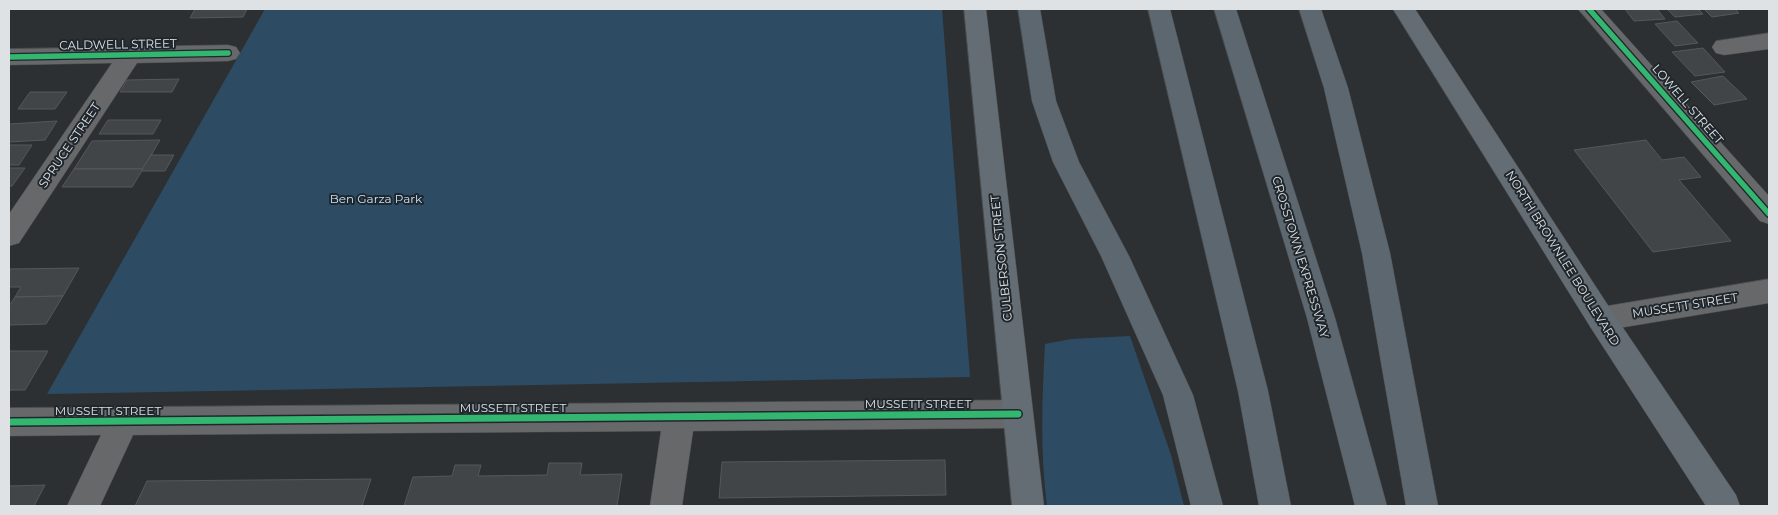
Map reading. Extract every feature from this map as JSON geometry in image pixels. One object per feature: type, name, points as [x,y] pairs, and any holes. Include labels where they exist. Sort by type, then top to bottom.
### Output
[{"type":"highway","points":[[1029,9],[1044,100],[1066,162],[1115,256],[1178,395],[1207,506]]},
{"type":"highway","points":[[1159,9],[1253,392],[1275,506]]},
{"type":"highway","name":"CROSSTOWN EXPRESSWAY","points":[[1225,9],[1307,272],[1358,448],[1371,506]]},
{"type":"highway","points":[[1310,9],[1336,88],[1376,253],[1422,506]]},
{"type":"main road","name":"CULBERSON STREET","points":[[974,9],[1028,506]]},
{"type":"main road","name":"NORTH BROWNLEE BOULEVARD","points":[[1404,9],[1601,319],[1724,506]]},
{"type":"street","name":"LOWELL STREET","points":[[1589,9],[1769,214]]},
{"type":"street","points":[[1724,47],[1769,41]]},
{"type":"street","name":"CALDWELL STREET","points":[[9,56],[228,54]]},
{"type":"street","name":"SPRUCE STREET","points":[[9,235],[130,55]]},
{"type":"street","name":"MUSSETT STREET","points":[[1601,319],[1769,292]]},
{"type":"street","name":"MUSSETT STREET","points":[[9,422],[1018,414]]},
{"type":"street","points":[[666,506],[679,417]]},
{"type":"street","points":[[83,506],[124,421]]},
{"type":"green space","name":"Ben Garza Park","points":[[265,9],[942,9],[970,377],[47,394]]},
{"type":"green space","points":[[1130,336],[1171,455],[1184,506],[1047,506],[1043,466],[1042,425],[1045,344],[1071,339]]},
{"type":"building","points":[[195,9],[247,9],[243,17],[190,18]]},
{"type":"building","points":[[1625,9],[1657,9],[1665,19],[1634,21]]},
{"type":"building","points":[[1667,9],[1698,9],[1703,14],[1675,17]]},
{"type":"building","points":[[1704,9],[1735,9],[1739,13],[1712,17]]},
{"type":"building","points":[[1677,21],[1698,43],[1675,46],[1655,24]]},
{"type":"building","points":[[1703,48],[1725,72],[1695,76],[1672,52]]},
{"type":"building","points":[[1723,76],[1747,99],[1714,105],[1691,82]]},
{"type":"building","points":[[179,79],[172,92],[120,92],[127,80]]},
{"type":"building","points":[[30,92],[67,92],[55,109],[18,109]]},
{"type":"building","points":[[108,120],[161,120],[153,134],[99,134]]},
{"type":"building","points":[[57,121],[45,140],[9,142],[9,124]]},
{"type":"building","points":[[160,140],[143,169],[74,169],[92,141]]},
{"type":"building","points":[[1646,140],[1662,160],[1684,157],[1701,177],[1679,180],[1731,241],[1653,252],[1574,150]]},
{"type":"building","points":[[9,145],[32,145],[19,165],[9,165]]},
{"type":"building","points":[[151,155],[174,155],[165,171],[141,171]]},
{"type":"building","points":[[9,168],[25,168],[12,186],[9,186]]},
{"type":"building","points":[[74,169],[143,169],[132,187],[62,187]]},
{"type":"building","points":[[79,268],[63,296],[15,297],[21,287],[9,287],[10,269]]},
{"type":"building","points":[[63,296],[46,324],[9,325],[9,306],[15,297]]},
{"type":"building","points":[[9,351],[48,351],[25,390],[9,390]]},
{"type":"building","points":[[945,460],[946,495],[719,498],[722,462]]},
{"type":"building","points":[[549,463],[582,463],[580,475],[622,474],[617,506],[404,506],[413,477],[452,476],[455,465],[481,465],[478,476],[547,475]]},
{"type":"building","points":[[371,479],[362,506],[135,506],[147,481]]},
{"type":"building","points":[[45,485],[34,506],[9,506],[9,486]]},
{"type":"cycle path","points":[[1589,9],[1769,214]]},
{"type":"cycle path","points":[[9,57],[228,53]]},
{"type":"cycle path","points":[[9,422],[1018,414]]}]
